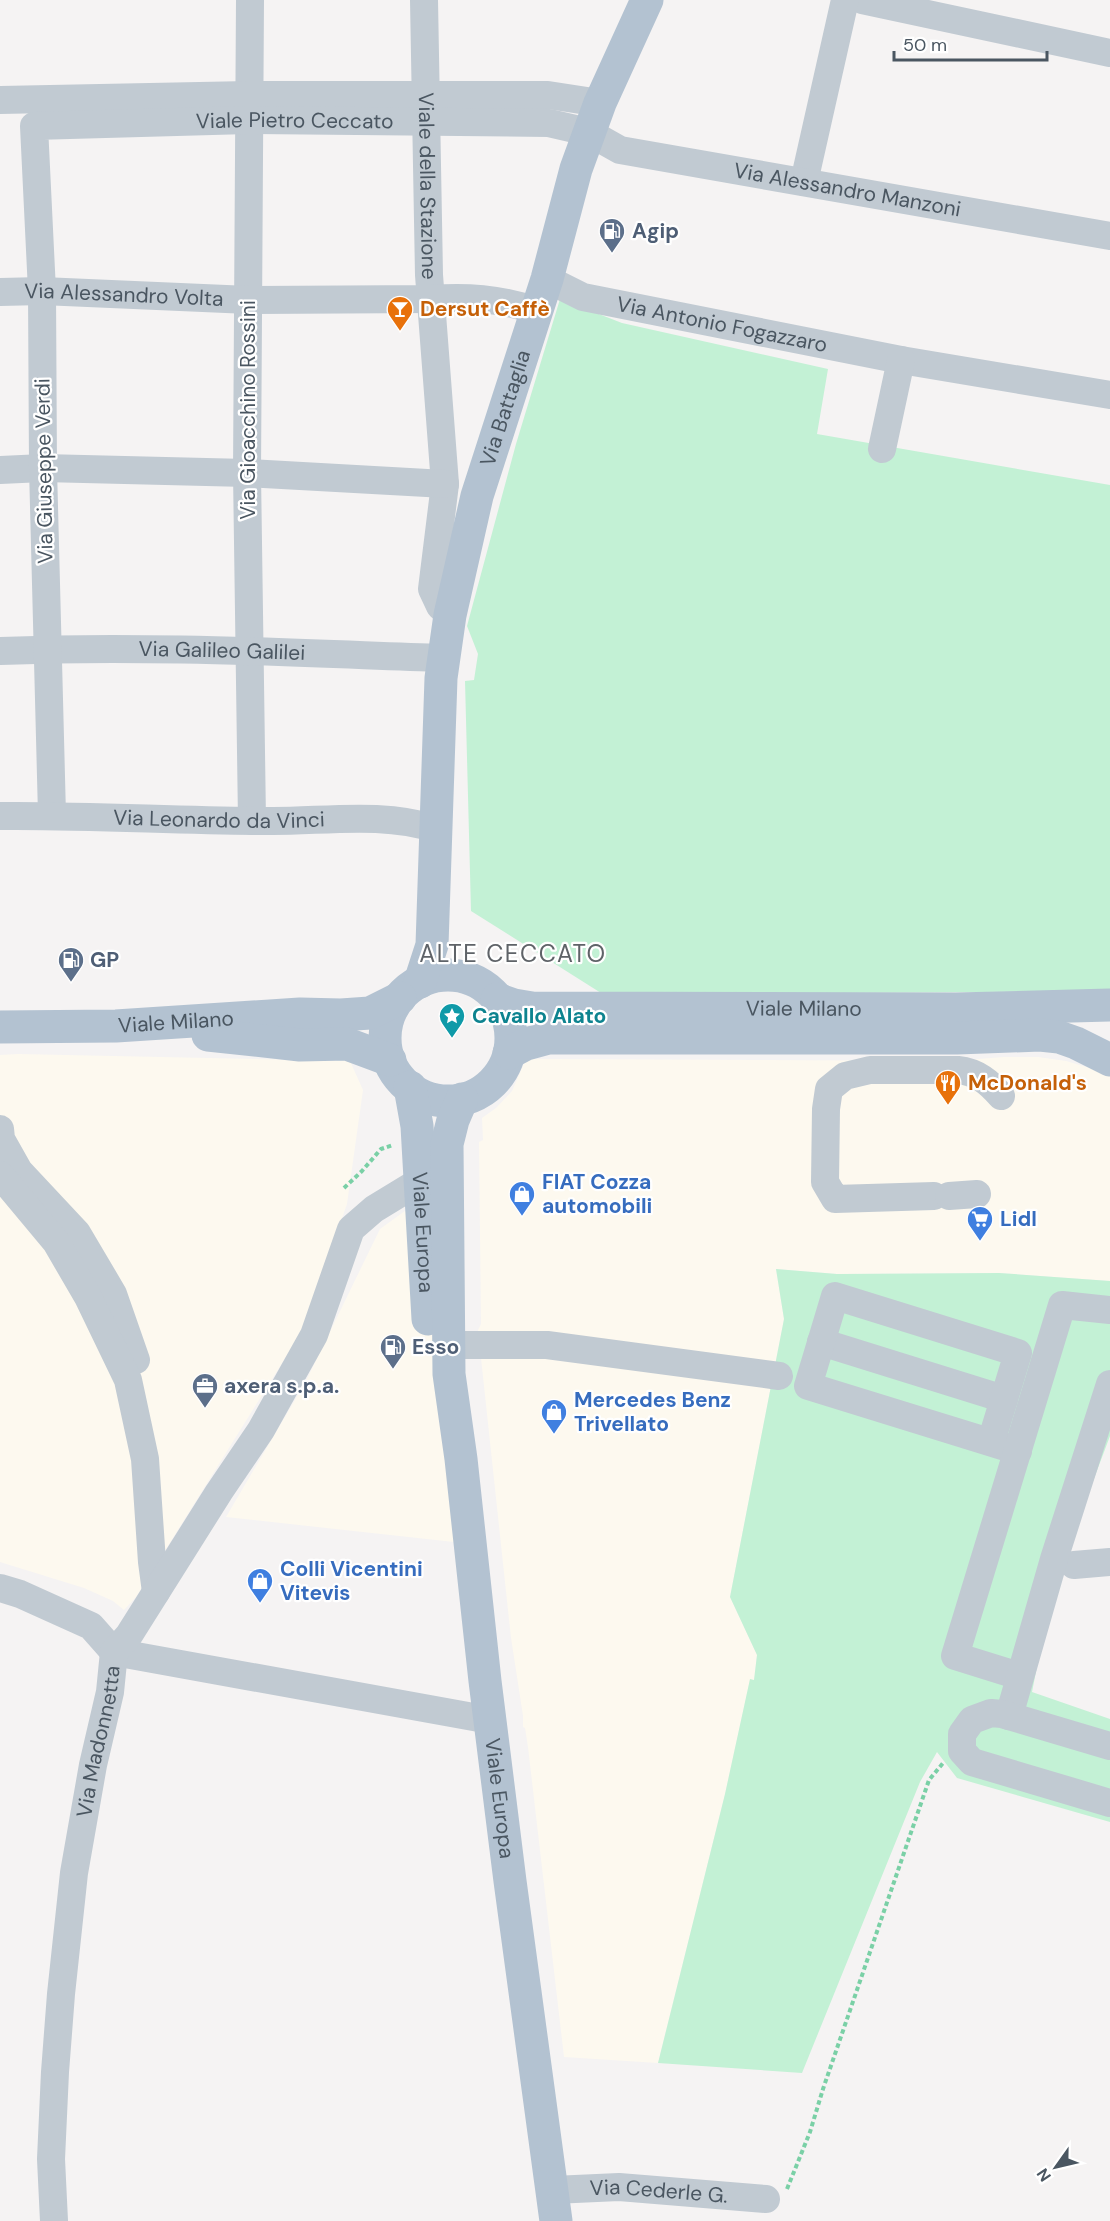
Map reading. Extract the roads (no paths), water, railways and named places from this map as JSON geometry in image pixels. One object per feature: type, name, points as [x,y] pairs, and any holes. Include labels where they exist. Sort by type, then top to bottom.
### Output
[{"type":"main road","name":"Via Battaglia","points":[[410,990],[432,945],[442,658],[477,496],[547,279],[576,169],[594,117],[646,0]]},
{"type":"main road","name":"Via Battaglia","points":[[437,796],[444,938],[453,959],[467,978]]},
{"type":"main road","name":"Viale Milano","points":[[443,975],[467,978],[484,986],[497,999],[508,1019],[510,1030],[509,1053],[492,1083],[478,1093],[462,1099],[448,1100],[434,1099],[410,1087],[395,1070],[390,1060],[347,1044],[300,1045],[117,1026],[300,1014],[370,1013],[410,990],[443,975]]},
{"type":"main road","points":[[390,1060],[387,1049],[389,1017],[410,990]]},
{"type":"main road","name":"Viale Milano","points":[[497,999],[532,1008],[956,1009],[1110,1005]]},
{"type":"main road","name":"Viale Milano","points":[[1110,1015],[1101,1033],[1102,1044],[1110,1059]]},
{"type":"main road","points":[[0,1027],[117,1026]]},
{"type":"main road","name":"Viale Milano","points":[[509,1053],[526,1044],[548,1038],[957,1038],[1040,1035],[1076,1043],[1110,1059]]},
{"type":"main road","name":"Viale Europa","points":[[410,1087],[417,1126],[428,1319],[449,1359]]},
{"type":"main road","name":"Viale Europa","points":[[462,1099],[453,1120],[447,1144],[449,1359],[490,1719],[554,2205]]},
{"type":"street","name":"Via Gioacchino Rossini","points":[[250,0],[247,473],[252,821]]},
{"type":"street","name":"Viale della Stazione","points":[[424,0],[431,299],[445,484],[432,589],[440,606],[450,615]]},
{"type":"street","points":[[804,182],[845,0]]},
{"type":"street","points":[[862,0],[1110,53]]},
{"type":"street","name":"Via Alessandro Manzoni","points":[[425,108],[548,94],[594,117],[620,150],[1110,236]]},
{"type":"street","name":"Viale Pietro Ceccato","points":[[0,100],[34,113],[249,108],[425,108]]},
{"type":"street","name":"Via Giuseppe Verdi","points":[[34,113],[42,291],[43,468],[52,815]]},
{"type":"street","name":"Via Antonio Fogazzaro","points":[[547,279],[583,297],[901,360],[1110,395]]},
{"type":"street","name":"Via Alessandro Volta","points":[[0,292],[42,291],[249,300],[455,297],[514,303],[536,311]]},
{"type":"street","points":[[882,449],[901,360]]},
{"type":"street","points":[[0,470],[43,468],[247,473],[445,484]]},
{"type":"street","name":"Via Galileo Galilei","points":[[0,651],[47,649],[248,651],[442,658]]},
{"type":"street","name":"Via Leonardo da Vinci","points":[[0,816],[52,815],[252,821],[363,819],[414,822],[436,829]]},
{"type":"street","points":[[953,1195],[835,1198],[825,1182],[826,1109],[829,1089],[845,1076],[870,1070],[958,1070],[969,1071],[988,1081],[1002,1096]]},
{"type":"street","points":[[0,1128],[1,1139],[20,1171],[77,1233],[113,1294],[144,1386],[148,1408],[146,1460],[156,1592]]},
{"type":"street","points":[[0,1175],[56,1242],[88,1297],[128,1380],[146,1460]]},
{"type":"street","name":"Via Madonnetta","points":[[54,2221],[51,2158],[61,1994],[74,1873],[93,1765],[110,1692],[114,1652],[129,1635],[261,1430],[314,1335],[351,1229],[374,1209],[420,1181]]},
{"type":"street","points":[[991,1442],[1018,1353],[835,1296],[808,1386],[1018,1451]]},
{"type":"street","points":[[1019,1676],[955,1656],[1062,1305],[1110,1310]]},
{"type":"street","points":[[821,1342],[1004,1400]]},
{"type":"street","points":[[449,1359],[547,1345],[779,1376]]},
{"type":"street","points":[[1009,1716],[1054,1559],[1110,1384]]},
{"type":"street","points":[[1074,1565],[1110,1562]]},
{"type":"street","points":[[0,1588],[20,1594],[91,1626],[114,1652],[490,1719]]},
{"type":"street","points":[[1110,1746],[1009,1716],[991,1713],[972,1720],[962,1734],[962,1750],[972,1762],[1110,1803]]},
{"type":"street","name":"Via Cederle G.","points":[[554,2205],[619,2187],[766,2199]]},
{"type":"place","name":"Agip","points":[[612,254]]},
{"type":"place","name":"Dersut Caffè","points":[[400,332]]},
{"type":"place","name":"GP","points":[[71,983]]},
{"type":"place","name":"Cavallo Alato","points":[[452,1039]]},
{"type":"place","name":"McDonald's","points":[[948,1106]]},
{"type":"place","name":"FIAT Cozza automobili","points":[[522,1217]]},
{"type":"place","name":"Lidl","points":[[980,1242]]},
{"type":"place","name":"Esso","points":[[393,1370]]},
{"type":"place","name":"axera s.p.a.","points":[[205,1409]]},
{"type":"place","name":"Mercedes Benz Trivellato","points":[[554,1435]]},
{"type":"place","name":"Colli Vicentini Vitevis","points":[[260,1604]]},
{"type":"district","name":"ALTE CECCATO","points":[[513,953]]}]
